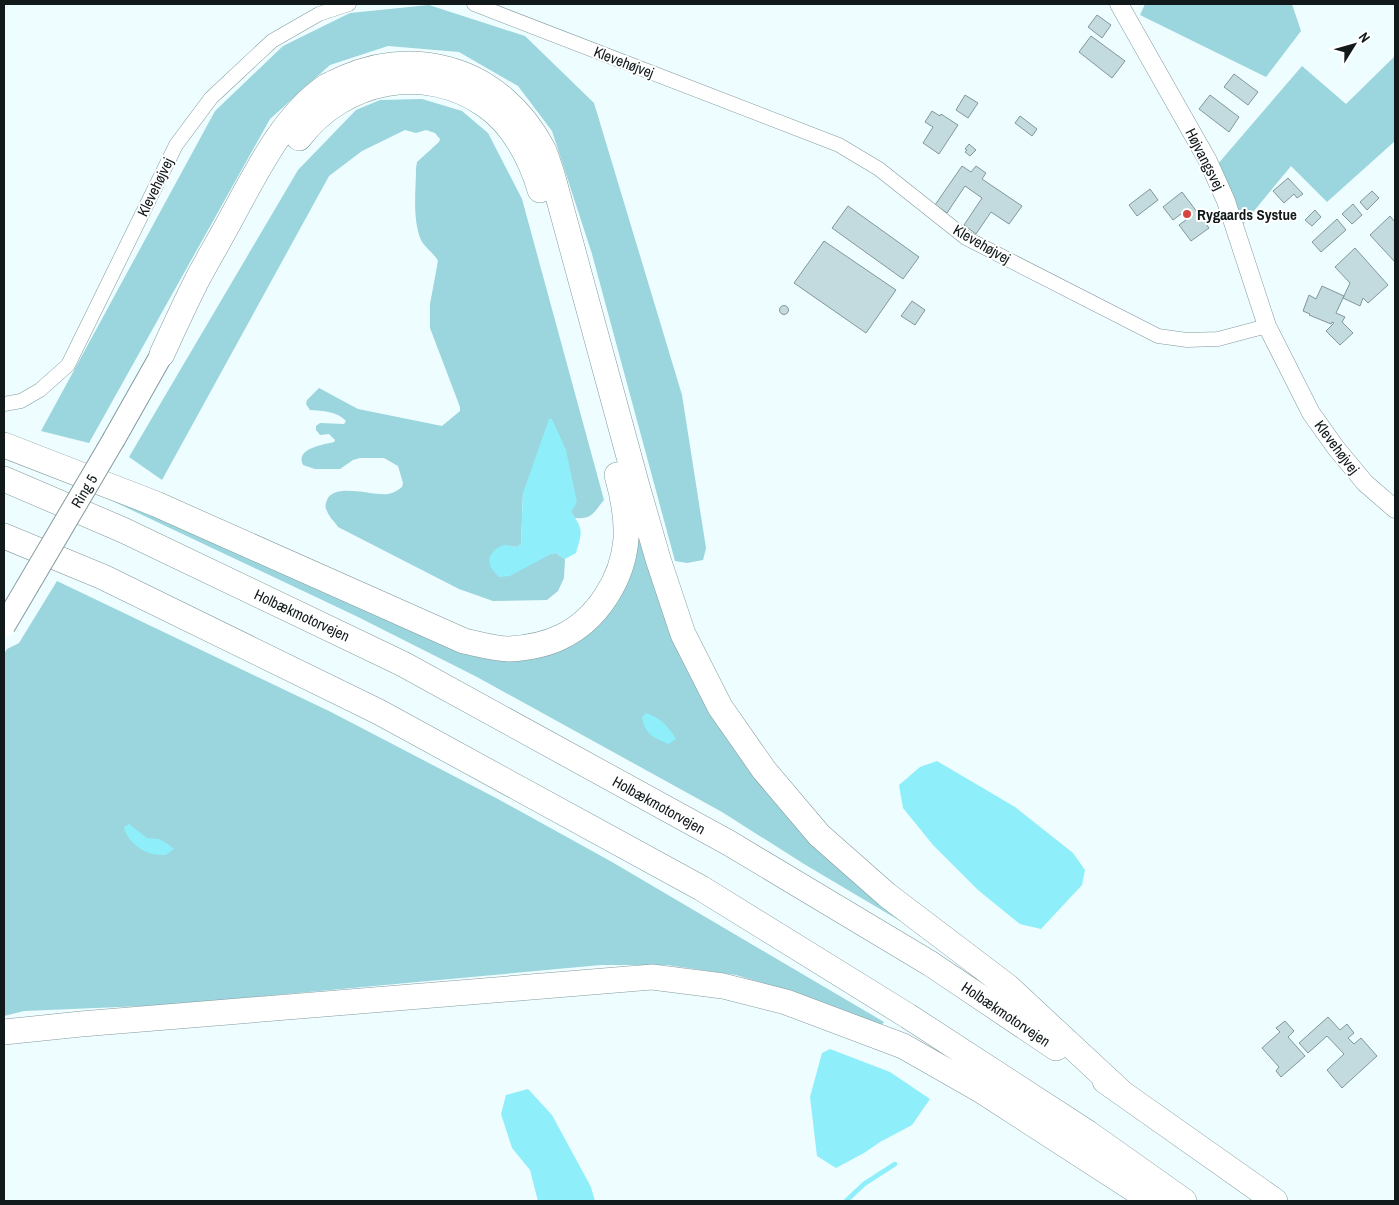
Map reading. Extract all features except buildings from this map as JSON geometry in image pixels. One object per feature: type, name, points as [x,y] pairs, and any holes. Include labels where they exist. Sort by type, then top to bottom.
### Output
[{"type":"highway","points":[[162,354],[196,283],[272,145],[291,120],[328,86],[359,72],[383,65],[407,63],[431,65],[454,71],[477,80],[496,93],[514,108],[532,130],[547,158],[658,559],[683,634],[720,707],[764,770],[820,835],[887,895],[1007,986],[1120,1091]]},
{"type":"highway","points":[[4,446],[156,504],[464,641],[507,649],[526,648],[544,644],[562,637],[590,617],[613,585],[625,548],[626,513],[537,179],[517,139],[503,120],[470,96],[428,82],[407,81],[385,84],[365,88],[344,98],[317,117],[304,130],[285,155],[204,289],[162,354]]},
{"type":"highway","name":"Ring 5","points":[[4,626],[162,354]]},
{"type":"highway","name":"Holbækmotorvejen","points":[[4,479],[123,530],[411,668],[737,848],[931,964],[1120,1091],[1274,1201]]},
{"type":"highway","points":[[4,536],[103,577],[378,712],[701,888],[908,1016],[1080,1128],[1184,1201]]},
{"type":"highway","points":[[4,1032],[91,1023],[652,977],[723,986],[786,1002],[903,1046],[982,1090],[1152,1201]]},
{"type":"street","name":"Klevehøjvej","points":[[4,404],[21,401],[40,390],[68,365],[176,146],[211,98],[272,41],[319,14],[349,4]]},
{"type":"street","name":"Klevehøjvej","points":[[474,4],[839,145],[879,169],[966,238],[1158,336],[1187,340],[1218,340],[1267,326],[1311,413],[1336,448],[1365,483],[1395,509]]},
{"type":"street","name":"Højvangsvej","points":[[1119,4],[1208,161],[1226,201],[1267,326]]},
{"type":"shaded area","points":[[1145,4],[1292,4],[1301,31],[1266,77],[1140,15]]},
{"type":"shaded area","points":[[429,5],[525,36],[594,103],[682,395],[706,548],[703,560],[687,563],[675,561],[592,254],[552,131],[518,86],[459,52],[388,46],[330,65],[270,119],[89,443],[41,431],[215,111],[283,46],[350,13]]},
{"type":"shaded area","points":[[1395,56],[1395,141],[1327,202],[1291,166],[1240,228],[1217,165],[1302,66],[1346,104]]},
{"type":"shaded area","points":[[422,99],[462,111],[488,133],[522,199],[604,500],[589,516],[575,518],[571,512],[523,493],[521,544],[517,547],[504,545],[550,554],[556,553],[565,559],[564,578],[558,591],[547,600],[493,601],[459,589],[338,527],[326,509],[326,501],[331,495],[345,491],[388,494],[402,487],[403,483],[398,466],[384,458],[360,458],[353,460],[340,469],[315,469],[303,465],[302,459],[306,451],[334,442],[335,440],[329,434],[320,435],[316,430],[316,426],[320,423],[344,424],[346,421],[334,413],[310,410],[306,404],[307,400],[319,388],[358,409],[442,426],[460,411],[430,328],[430,304],[438,261],[421,240],[415,214],[417,162],[439,142],[440,139],[435,133],[426,130],[416,133],[405,130],[362,151],[329,176],[162,480],[129,457],[298,170],[356,110],[380,100]]},
{"type":"shaded area","points":[[549,419],[552,419],[566,450],[577,502],[571,512],[581,531],[576,553],[565,559],[556,553],[551,554],[510,576],[499,577],[491,568],[489,559],[494,551],[504,545],[517,547],[521,544],[523,493]]},
{"type":"shaded area","points":[[105,491],[431,637],[578,640],[636,509],[692,666],[917,931],[804,864],[722,812],[477,677],[356,616],[102,496]]},
{"type":"shaded area","points":[[57,581],[331,712],[496,798],[612,862],[884,1022],[881,1026],[838,1008],[736,975],[667,965],[601,965],[167,1005],[24,1011],[4,1016],[4,654],[7,649],[19,643]]},
{"type":"shaded area","points":[[646,713],[664,723],[676,739],[669,744],[651,735],[643,723],[642,717]]},
{"type":"shaded area","points":[[937,761],[1015,807],[1073,853],[1085,870],[1082,885],[1041,929],[1020,924],[978,890],[933,845],[903,808],[899,785],[920,767]]},
{"type":"shaded area","points":[[129,824],[147,838],[159,839],[174,849],[166,855],[145,851],[133,843],[127,836],[124,827]]},
{"type":"shaded area","points":[[830,1049],[890,1072],[930,1099],[912,1125],[836,1168],[817,1156],[810,1097],[822,1053]]},
{"type":"shaded area","points":[[528,1089],[552,1115],[591,1187],[595,1201],[538,1201],[530,1170],[512,1148],[501,1114],[506,1095]]},
{"type":"waterway","points":[[846,1201],[864,1184],[895,1164]]},
{"type":"place","name":"Rygaards Systue","points":[[1187,214]]}]
